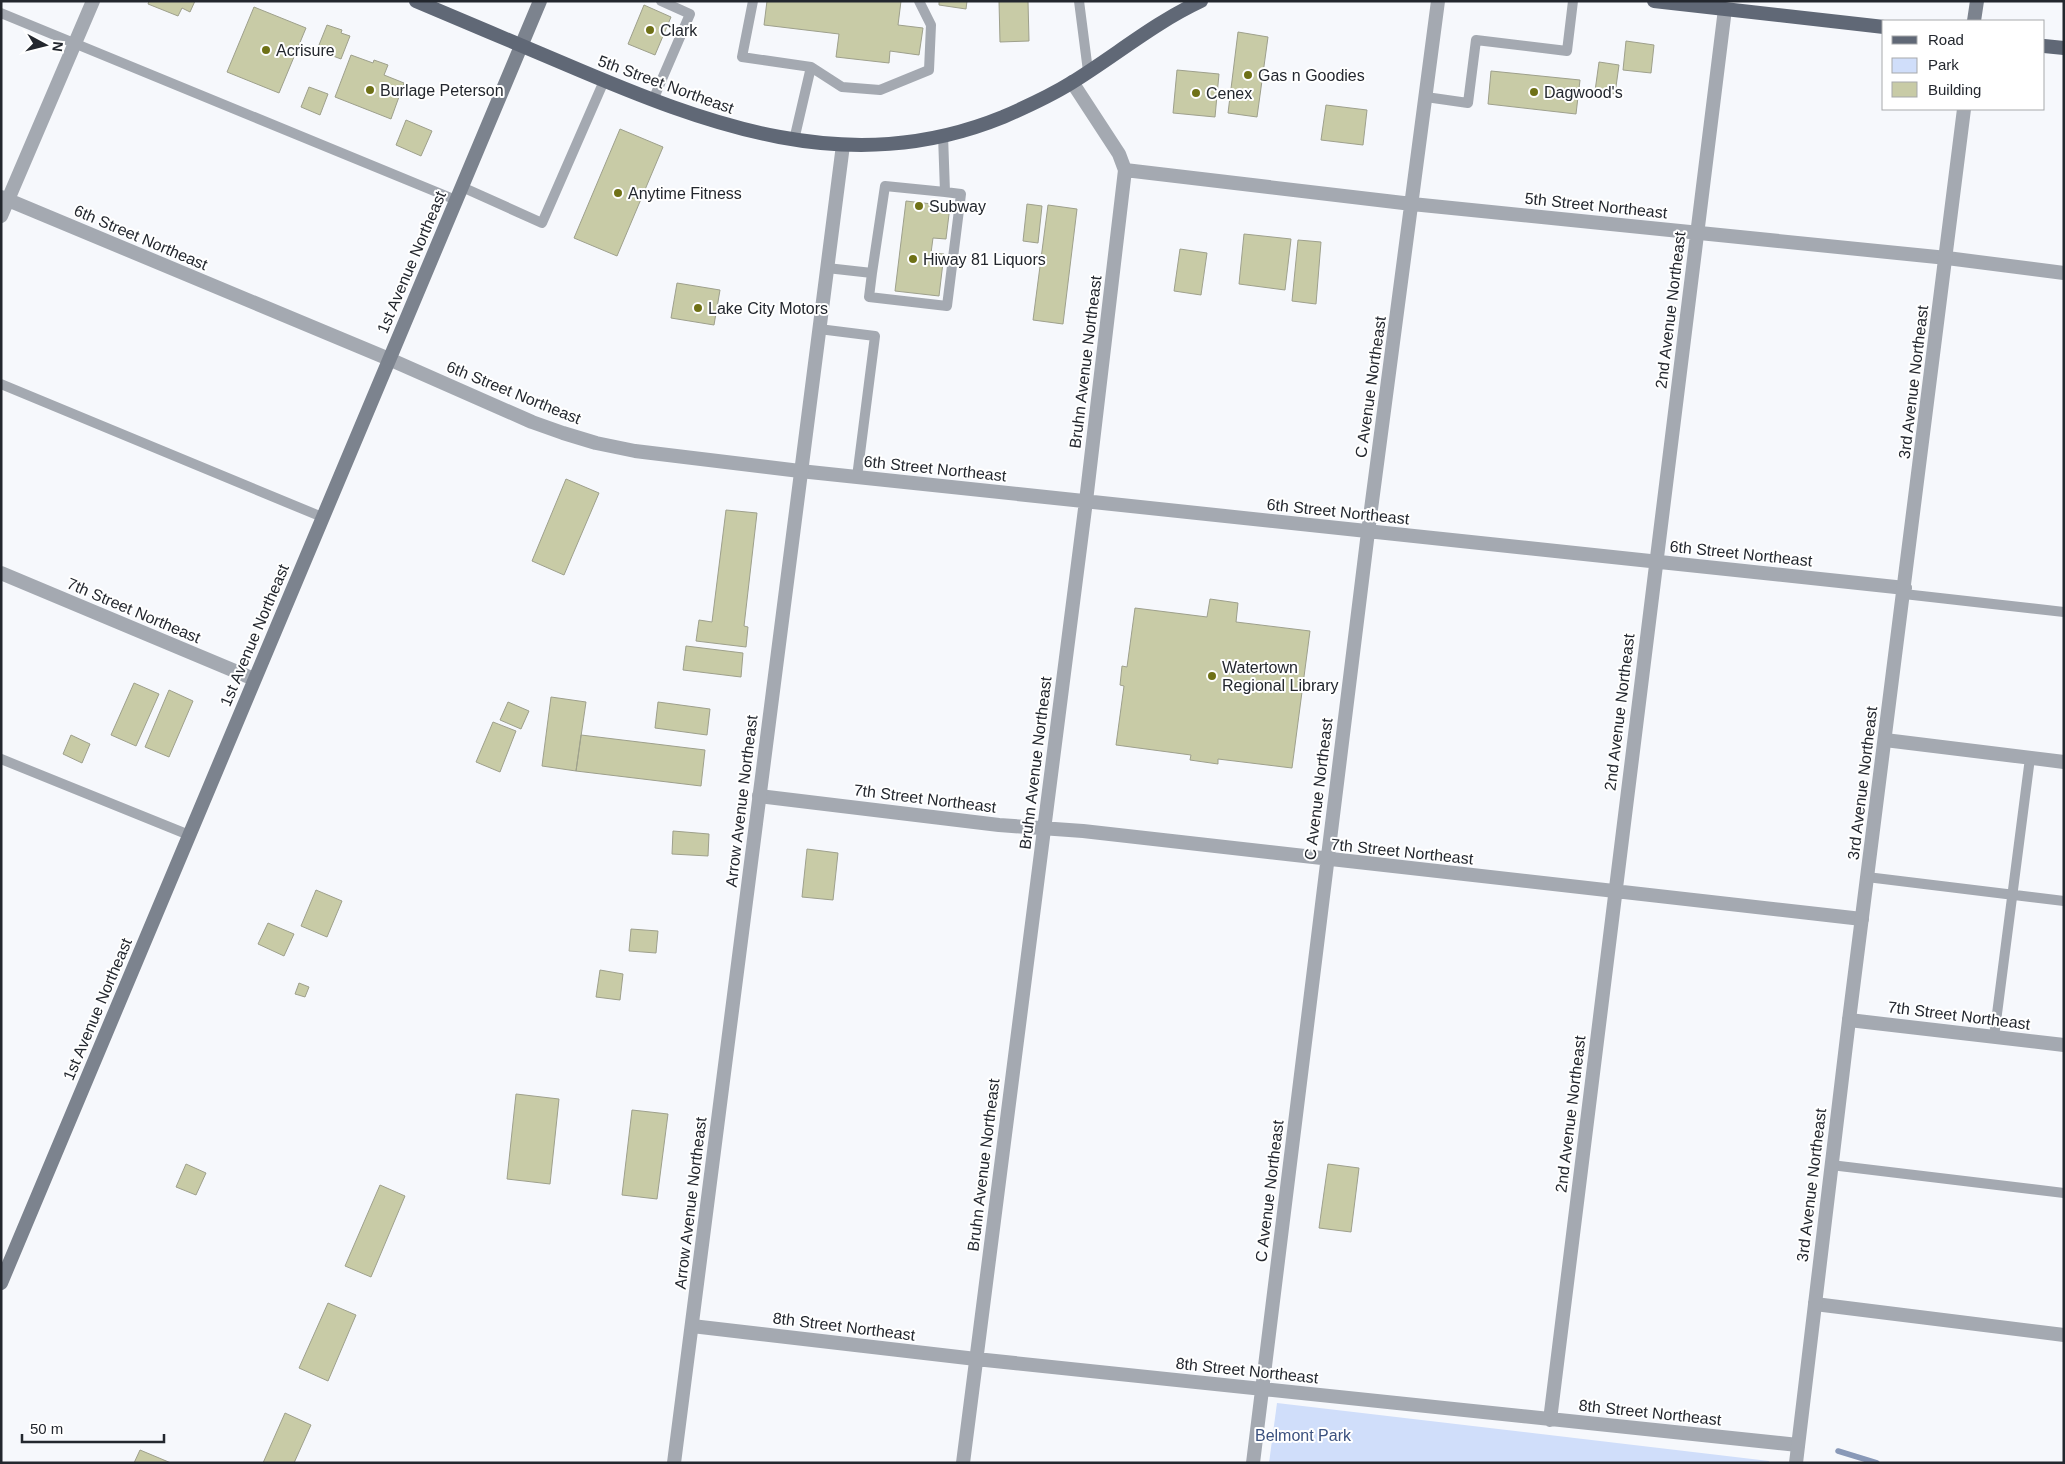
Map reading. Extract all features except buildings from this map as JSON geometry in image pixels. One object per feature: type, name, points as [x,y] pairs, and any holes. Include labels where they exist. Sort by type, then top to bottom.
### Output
[{"type":"main road","name":"5th Street Northeast","points":[[416,1],[604,80],[712,122],[794,140],[843,145],[898,143],[943,135],[989,122],[1072,82],[1182,5],[1201,1]]},
{"type":"main road","name":"1st Avenue Northeast","points":[[1,1283],[540,1]]},
{"type":"main road","points":[[1654,1],[1694,4],[1882,27]]},
{"type":"main road","points":[[1974,20],[1977,1]]},
{"type":"main road","points":[[2045,46],[2064,48]]},
{"type":"street","points":[[1,216],[5,199],[93,1]]},
{"type":"street","name":"C Avenue Northeast","points":[[1253,1463],[1368,532],[1438,1]]},
{"type":"street","name":"2nd Avenue Northeast","points":[[1550,1420],[1724,9]]},
{"type":"street","points":[[1072,82],[1119,154],[1125,170]]},
{"type":"street","name":"3rd Avenue Northeast","points":[[1796,1463],[1831,1165],[1947,258],[1964,110]]},
{"type":"street","name":"Arrow Avenue Northeast","points":[[674,1463],[843,145]]},
{"type":"street","name":"5th Street Northeast","points":[[1125,170],[1412,204],[1947,258],[2064,273]]},
{"type":"street","name":"Bruhn Avenue Northeast","points":[[963,1463],[1086,501],[1125,170]]},
{"type":"street","name":"6th Street Northeast","points":[[5,199],[389,359],[532,422],[596,443],[669,456],[857,478],[1656,561],[1904,591]]},
{"type":"street","name":"7th Street Northeast","points":[[1,573],[254,679]]},
{"type":"street","points":[[1885,740],[2064,762]]},
{"type":"street","name":"7th Street Northeast","points":[[759,796],[1614,893],[1862,919]]},
{"type":"street","name":"7th Street Northeast","points":[[1849,1020],[2064,1045]]},
{"type":"street","points":[[1815,1304],[2064,1335]]},
{"type":"street","name":"8th Street Northeast","points":[[692,1326],[1262,1390],[1798,1445]]},
{"type":"lane","points":[[653,100],[690,14],[661,1]]},
{"type":"lane","points":[[753,1],[742,57],[811,67],[842,87],[880,90],[929,70],[931,25],[919,1]]},
{"type":"lane","points":[[1079,1],[1088,71]]},
{"type":"lane","points":[[1426,97],[1468,103],[1476,40],[1567,51],[1573,1]]},
{"type":"lane","points":[[1,13],[459,193],[542,222],[604,80]]},
{"type":"lane","points":[[794,140],[811,67]]},
{"type":"lane","points":[[943,135],[945,192]]},
{"type":"lane","points":[[885,186],[945,192],[961,194],[947,306],[869,297],[885,186]]},
{"type":"lane","points":[[827,268],[872,273]]},
{"type":"lane","points":[[819,329],[874,336],[857,478]]},
{"type":"lane","points":[[1,384],[322,517]]},
{"type":"lane","points":[[1904,591],[2064,612]]},
{"type":"lane","points":[[1994,1037],[2030,758]]},
{"type":"lane","points":[[1,759],[189,835]]},
{"type":"lane","points":[[1867,877],[2064,901]]},
{"type":"lane","points":[[1831,1165],[2064,1193]]},
{"type":"green space","name":"Belmont Park","points":[[1277,1403],[1769,1461],[1769,1463],[1269,1463]]},
{"type":"waterway","points":[[1838,1451],[1877,1463]]},
{"type":"place","name":"Clark","points":[[650,30]]},
{"type":"place","name":"Acrisure","points":[[266,50]]},
{"type":"place","name":"Gas n Goodies","points":[[1248,75]]},
{"type":"place","name":"Burlage Peterson","points":[[370,90]]},
{"type":"place","name":"Dagwood's","points":[[1534,92]]},
{"type":"place","name":"Cenex","points":[[1196,93]]},
{"type":"place","name":"Anytime Fitness","points":[[618,193]]},
{"type":"place","name":"Subway","points":[[919,206]]},
{"type":"place","name":"Hiway 81 Liquors","points":[[913,259]]},
{"type":"place","name":"Lake City Motors","points":[[698,308]]},
{"type":"place","name":"Watertown Regional Library","points":[[1212,676]]}]
